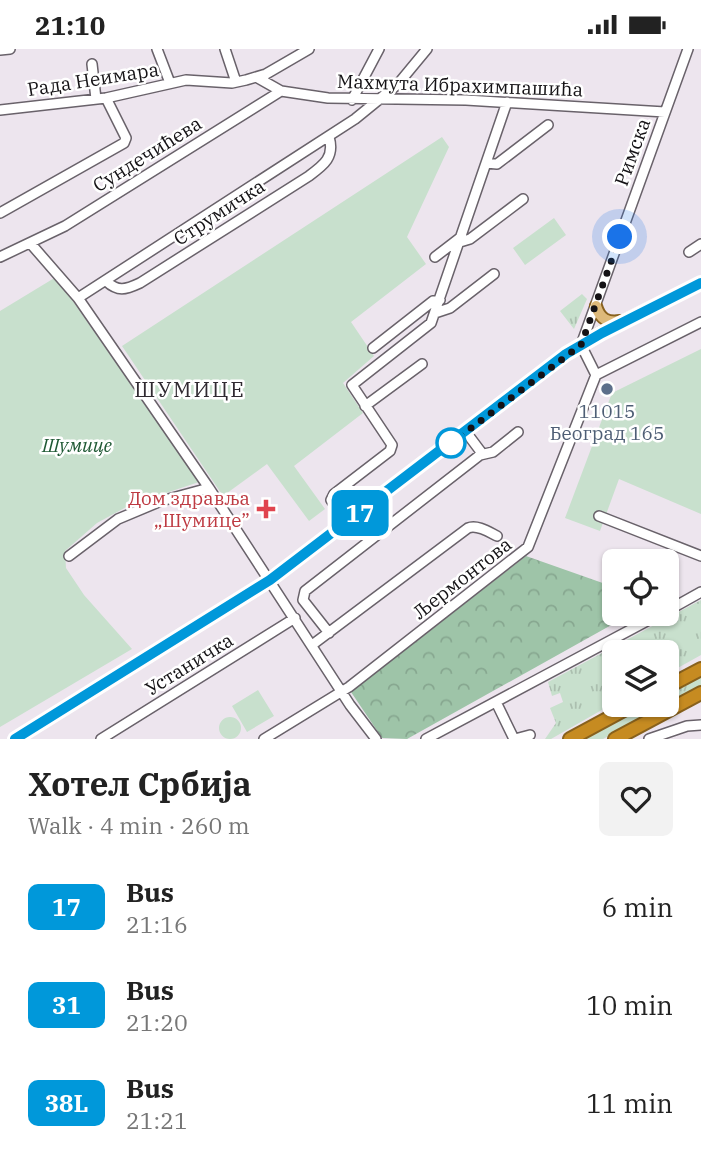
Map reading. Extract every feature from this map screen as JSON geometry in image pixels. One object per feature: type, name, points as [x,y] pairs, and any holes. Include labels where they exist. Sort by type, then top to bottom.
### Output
[{"type":"highway","points":[[679,681],[701,669]]},
{"type":"highway","points":[[615,739],[701,693]]},
{"type":"highway","points":[[570,739],[611,717]]},
{"type":"main road","name":"Устаничка","points":[[15,739],[270,580],[581,345],[701,283]]},
{"type":"main road","points":[[596,306],[600,317],[608,321],[626,320]]},
{"type":"street","points":[[0,50],[9,49]]},
{"type":"street","points":[[157,49],[170,83]]},
{"type":"street","points":[[225,49],[236,82]]},
{"type":"street","name":"Рада Неимара","points":[[0,110],[101,99],[192,79],[236,82],[258,78],[295,53],[309,49]]},
{"type":"street","points":[[352,100],[379,49]]},
{"type":"street","name":"Струмичка","points":[[78,298],[329,137],[383,97],[403,79],[427,49]]},
{"type":"street","name":"Римска","points":[[581,345],[688,49]]},
{"type":"street","points":[[0,213],[126,141],[101,99],[92,64]]},
{"type":"street","name":"Махмута Ибрахимпашића","points":[[258,78],[281,91],[352,100],[383,97],[665,112]]},
{"type":"street","name":"Сундечићева","points":[[0,257],[65,226],[281,91]]},
{"type":"street","points":[[347,523],[331,499],[390,451],[392,445],[352,386],[431,323],[507,102]]},
{"type":"street","points":[[486,163],[497,164],[548,125]]},
{"type":"street","name":"Струмичка","points":[[106,281],[115,289],[121,290],[139,283],[309,176],[323,166],[330,156],[332,147],[329,137]]},
{"type":"street","points":[[435,257],[461,240],[470,239],[523,199]]},
{"type":"street","points":[[31,244],[78,298],[376,739]]},
{"type":"street","points":[[689,252],[701,246]]},
{"type":"street","points":[[435,313],[450,308],[494,274]]},
{"type":"street","points":[[373,348],[433,301],[440,300]]},
{"type":"street","points":[[581,345],[596,375],[701,322]]},
{"type":"street","points":[[365,406],[422,364]]},
{"type":"street","name":"Љермонтова","points":[[264,739],[275,736],[342,692],[528,547],[596,375]]},
{"type":"street","points":[[466,432],[481,452],[480,455]]},
{"type":"street","points":[[329,633],[303,600],[305,591],[480,455],[493,452],[518,432]]},
{"type":"street","points":[[69,556],[118,519],[161,501],[208,488]]},
{"type":"street","points":[[599,516],[701,556]]},
{"type":"street","points":[[313,645],[468,528],[480,528],[497,536]]},
{"type":"street","points":[[679,604],[701,592]]},
{"type":"street","name":"Устаничка","points":[[101,739],[295,618]]},
{"type":"street","points":[[426,739],[638,626]]},
{"type":"street","points":[[496,702],[515,739],[530,735]]},
{"type":"street","points":[[649,739],[687,726],[701,725]]},
{"type":"green space","points":[[442,137],[449,147],[407,237],[426,264],[351,322],[374,356],[343,383],[363,413],[294,466],[325,509],[309,521],[267,464],[223,496],[122,346]]},
{"type":"green space","points":[[554,218],[566,235],[525,265],[513,248]]},
{"type":"green space","name":"Шумице","points":[[56,277],[199,482],[130,505],[97,523],[65,551],[66,568],[84,595],[132,649],[0,727],[0,311]]},
{"type":"green space","points":[[582,294],[587,299],[574,329],[560,311]]},
{"type":"green space","points":[[701,349],[701,514],[619,479],[600,531],[565,518],[612,393]]},
{"type":"green space","points":[[526,556],[602,583],[602,626],[609,626],[407,739],[382,738],[351,692]]},
{"type":"green space","points":[[701,600],[701,655],[679,667],[679,640],[626,640],[652,626],[679,626],[679,612]]},
{"type":"green space","points":[[602,653],[602,710],[551,739],[545,739],[556,723],[550,708],[563,702],[560,693],[552,696],[548,682]]},
{"type":"green space","points":[[701,675],[701,687],[679,699],[679,687]]},
{"type":"green space","points":[[258,690],[274,716],[247,732],[232,706]]},
{"type":"green space","points":[[230,717],[240,724],[241,728],[234,738],[230,739],[220,732],[219,728],[226,718]]},
{"type":"green space","points":[[623,717],[644,717],[603,739],[582,739]]},
{"type":"bus line","name":"17","points":[[15,739],[270,580],[566,354],[701,283]]},
{"type":"place","name":"11015 Београд 165","points":[[607,389]]},
{"type":"place","name":"Дом здравља „Шумице”","points":[[266,509]]},
{"type":"district","name":"ШУМИЦЕ","points":[[190,389]]},
{"type":"route","points":[[451,443],[446,447],[581,345],[620,237]]}]
